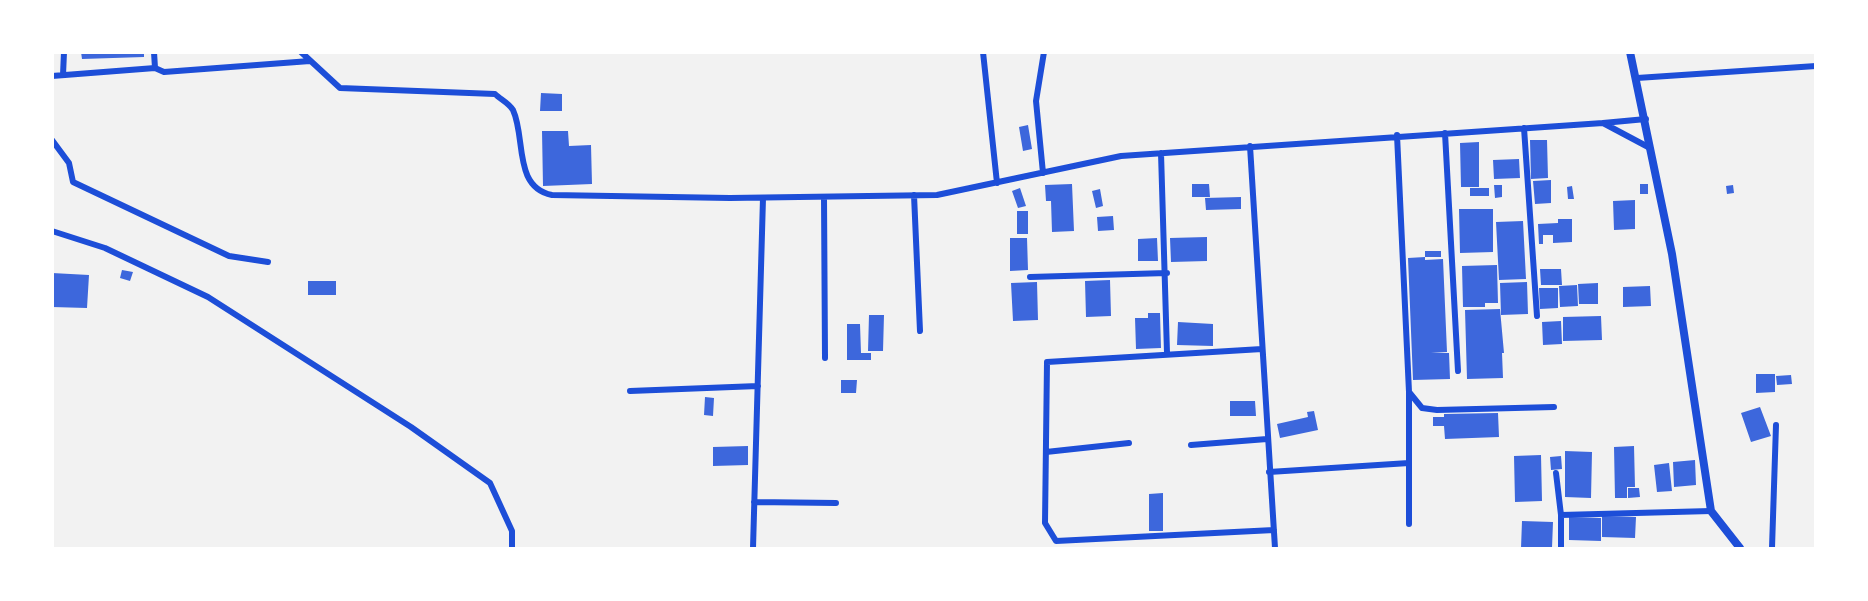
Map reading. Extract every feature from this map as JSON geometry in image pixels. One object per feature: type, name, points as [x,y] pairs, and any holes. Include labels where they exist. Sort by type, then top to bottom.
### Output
[{"type":"street","points":[[63,75],[64,52]]},
{"type":"street","points":[[154,52],[155,68]]},
{"type":"street","points":[[302,52],[340,88],[495,94],[512,109],[528,179],[541,193],[763,198],[946,194],[1121,156],[1646,119]]},
{"type":"street","points":[[983,52],[997,183]]},
{"type":"street","points":[[1043,173],[1036,101],[1044,52]]},
{"type":"street","points":[[1630,52],[1646,119],[1672,254],[1711,511],[1740,549]]},
{"type":"street","points":[[52,76],[155,68],[164,72],[310,61]]},
{"type":"street","points":[[1637,78],[1815,66]]},
{"type":"street","points":[[1603,123],[1651,148]]},
{"type":"street","points":[[1524,128],[1537,316]]},
{"type":"street","points":[[1445,133],[1458,371]]},
{"type":"street","points":[[1396,135],[1409,392],[1409,524]]},
{"type":"street","points":[[52,140],[69,163],[73,182],[229,256],[268,262]]},
{"type":"street","points":[[1250,146],[1275,549]]},
{"type":"street","points":[[1161,153],[1167,273],[1167,353]]},
{"type":"street","points":[[914,195],[920,331]]},
{"type":"street","points":[[824,197],[825,358]]},
{"type":"street","points":[[753,549],[763,198]]},
{"type":"street","points":[[52,231],[105,248],[208,297],[411,427],[490,483],[512,531],[512,549]]},
{"type":"street","points":[[1030,277],[1167,273]]},
{"type":"street","points":[[1262,350],[1167,353],[1047,362],[1045,523],[1056,541],[1274,530]]},
{"type":"street","points":[[630,391],[758,386]]},
{"type":"street","points":[[1409,392],[1422,408],[1437,410],[1554,407]]},
{"type":"street","points":[[1772,549],[1776,424]]},
{"type":"street","points":[[1191,445],[1267,439]]},
{"type":"street","points":[[1046,452],[1129,443]]},
{"type":"street","points":[[1269,472],[1409,463]]},
{"type":"street","points":[[1556,473],[1561,515],[1561,549]]},
{"type":"street","points":[[754,502],[836,503]]},
{"type":"street","points":[[1561,515],[1711,511]]},
{"type":"building","points":[[81,52],[144,52],[144,57],[82,59]]},
{"type":"building","points":[[541,93],[562,94],[562,111],[540,111]]},
{"type":"building","points":[[1028,125],[1032,149],[1023,151],[1019,127]]},
{"type":"building","points":[[542,131],[568,131],[569,146],[591,145],[592,184],[543,186]]},
{"type":"building","points":[[1530,140],[1547,140],[1548,178],[1531,179]]},
{"type":"building","points":[[1479,142],[1479,187],[1461,187],[1460,143]]},
{"type":"building","points":[[1519,159],[1520,178],[1494,179],[1493,160]]},
{"type":"building","points":[[1551,180],[1551,203],[1535,204],[1533,181]]},
{"type":"building","points":[[1072,184],[1074,231],[1052,232],[1051,201],[1046,201],[1045,185]]},
{"type":"building","points":[[1192,184],[1209,184],[1210,197],[1192,197]]},
{"type":"building","points":[[1640,184],[1648,184],[1648,194],[1640,194]]},
{"type":"building","points":[[1494,185],[1502,185],[1502,197],[1495,198]]},
{"type":"building","points":[[1733,185],[1734,193],[1727,194],[1726,186]]},
{"type":"building","points":[[1572,186],[1574,199],[1568,199],[1567,187]]},
{"type":"building","points":[[1020,188],[1026,206],[1018,208],[1012,191]]},
{"type":"building","points":[[1470,188],[1489,188],[1489,196],[1470,196]]},
{"type":"building","points":[[1100,189],[1103,206],[1096,208],[1092,191]]},
{"type":"building","points":[[1241,197],[1241,209],[1206,210],[1205,198]]},
{"type":"building","points":[[1635,200],[1635,229],[1614,230],[1613,201]]},
{"type":"building","points":[[1459,209],[1493,209],[1493,252],[1460,253]]},
{"type":"building","points":[[1017,211],[1028,211],[1028,234],[1017,234]]},
{"type":"building","points":[[1113,216],[1114,230],[1098,231],[1097,217]]},
{"type":"building","points":[[1558,219],[1572,219],[1572,242],[1553,243],[1553,235],[1543,235],[1543,244],[1539,244],[1538,224],[1558,223]]},
{"type":"building","points":[[1523,221],[1526,279],[1499,280],[1496,222]]},
{"type":"building","points":[[1207,237],[1207,261],[1171,262],[1170,238]]},
{"type":"building","points":[[1010,238],[1027,238],[1028,270],[1010,271]]},
{"type":"building","points":[[1157,238],[1158,261],[1138,261],[1138,239]]},
{"type":"building","points":[[1425,251],[1441,251],[1441,257],[1425,257]]},
{"type":"building","points":[[1425,257],[1425,260],[1443,259],[1447,352],[1431,353],[1449,353],[1450,379],[1413,380],[1408,258]]},
{"type":"building","points":[[1497,265],[1498,303],[1485,303],[1485,307],[1463,307],[1462,266]]},
{"type":"building","points":[[1540,269],[1561,269],[1562,285],[1541,285]]},
{"type":"building","points":[[122,270],[133,272],[130,281],[120,278]]},
{"type":"building","points":[[52,273],[89,275],[87,308],[52,307]]},
{"type":"building","points":[[1110,280],[1111,316],[1086,317],[1085,281]]},
{"type":"building","points":[[308,281],[336,281],[336,295],[308,295]]},
{"type":"building","points":[[1037,282],[1038,320],[1013,321],[1011,283]]},
{"type":"building","points":[[1527,282],[1528,314],[1501,315],[1500,283]]},
{"type":"building","points":[[1598,283],[1598,304],[1579,304],[1578,284]]},
{"type":"building","points":[[1577,285],[1578,306],[1560,307],[1559,286]]},
{"type":"building","points":[[1650,286],[1651,306],[1623,307],[1623,287]]},
{"type":"building","points":[[1539,288],[1558,288],[1558,308],[1540,309]]},
{"type":"building","points":[[1500,309],[1504,353],[1502,353],[1503,378],[1467,379],[1465,310]]},
{"type":"building","points":[[1148,313],[1160,313],[1161,348],[1136,349],[1135,318],[1148,318]]},
{"type":"building","points":[[869,315],[884,315],[883,351],[868,351]]},
{"type":"building","points":[[1601,316],[1602,340],[1563,341],[1563,317]]},
{"type":"building","points":[[1561,321],[1562,344],[1543,345],[1542,322]]},
{"type":"building","points":[[1178,322],[1213,324],[1213,346],[1177,345]]},
{"type":"building","points":[[847,324],[860,324],[861,353],[871,353],[871,360],[847,360]]},
{"type":"building","points":[[1756,374],[1775,374],[1775,392],[1756,393]]},
{"type":"building","points":[[1791,375],[1792,384],[1777,385],[1776,376]]},
{"type":"building","points":[[841,380],[857,380],[856,393],[841,393]]},
{"type":"building","points":[[705,397],[714,398],[713,416],[704,415]]},
{"type":"building","points":[[1230,401],[1255,401],[1256,416],[1230,416]]},
{"type":"building","points":[[1760,407],[1771,436],[1751,442],[1741,413]]},
{"type":"building","points":[[1314,411],[1318,430],[1280,438],[1277,424],[1308,417],[1307,412]]},
{"type":"building","points":[[1498,413],[1499,437],[1445,439],[1444,426],[1433,426],[1433,417],[1444,417],[1444,414]]},
{"type":"building","points":[[748,446],[748,465],[713,466],[713,447]]},
{"type":"building","points":[[1634,446],[1635,487],[1627,487],[1627,498],[1615,498],[1614,447]]},
{"type":"building","points":[[1565,451],[1592,452],[1591,498],[1565,497]]},
{"type":"building","points":[[1541,455],[1542,501],[1515,502],[1514,456]]},
{"type":"building","points":[[1561,456],[1562,469],[1551,470],[1550,457]]},
{"type":"building","points":[[1695,460],[1696,485],[1674,487],[1673,462]]},
{"type":"building","points":[[1669,463],[1672,491],[1657,492],[1654,465]]},
{"type":"building","points":[[1628,488],[1639,488],[1640,497],[1628,498]]},
{"type":"building","points":[[1163,493],[1163,531],[1149,531],[1149,494]]},
{"type":"building","points":[[1602,516],[1636,517],[1635,538],[1602,537]]},
{"type":"building","points":[[1569,517],[1601,518],[1601,541],[1569,540]]},
{"type":"building","points":[[1522,521],[1553,522],[1552,548],[1521,548]]}]
